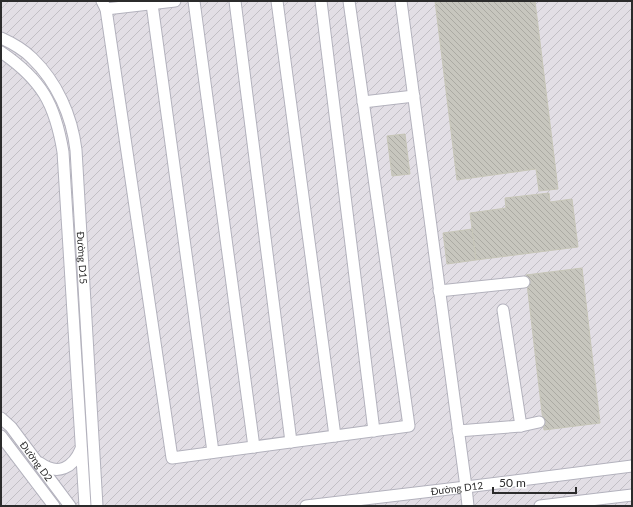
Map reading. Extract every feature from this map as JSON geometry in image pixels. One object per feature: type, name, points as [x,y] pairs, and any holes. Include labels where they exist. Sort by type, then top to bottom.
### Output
[{"type":"street","points":[[175,1],[152,4],[104,5],[172,458],[409,426],[349,1]]},
{"type":"street","points":[[194,1],[254,447]]},
{"type":"street","points":[[236,1],[291,442]]},
{"type":"street","points":[[277,1],[335,436]]},
{"type":"street","points":[[321,1],[374,431]]},
{"type":"street","points":[[401,1],[468,506]]},
{"type":"street","points":[[152,4],[213,452]]},
{"type":"street","name":"Đường D15","points":[[1,38],[21,49],[32,58],[51,81],[66,109],[74,136],[77,158],[97,506]]},
{"type":"street","name":"Đường D15","points":[[1,52],[22,68],[40,88],[49,103],[60,135],[63,152],[85,506]]},
{"type":"street","points":[[363,102],[414,96]]},
{"type":"street","points":[[439,292],[524,282]]},
{"type":"street","points":[[503,310],[521,426]]},
{"type":"street","name":"Đường D2","points":[[1,418],[11,427],[70,506]]},
{"type":"street","points":[[458,431],[521,426],[539,422]]},
{"type":"street","name":"Đường D2","points":[[1,436],[54,506]]},
{"type":"street","points":[[35,459],[49,469],[58,470],[71,464],[77,457],[81,448]]},
{"type":"street","name":"Đường D12","points":[[306,506],[632,466]]},
{"type":"street","points":[[540,506],[618,501],[632,494]]},
{"type":"shaded area","points":[[1,1],[632,1],[632,506],[1,506]]},
{"type":"building","points":[[435,1],[535,1],[558,189],[539,191],[536,169],[457,180]]},
{"type":"building","points":[[405,134],[410,174],[392,176],[387,136]]},
{"type":"building","points":[[549,193],[550,202],[572,199],[578,247],[476,260],[470,213],[506,208],[505,198]]},
{"type":"building","points":[[472,229],[476,260],[447,264],[443,233]]},
{"type":"building","points":[[582,268],[600,423],[544,430],[526,275]]}]
